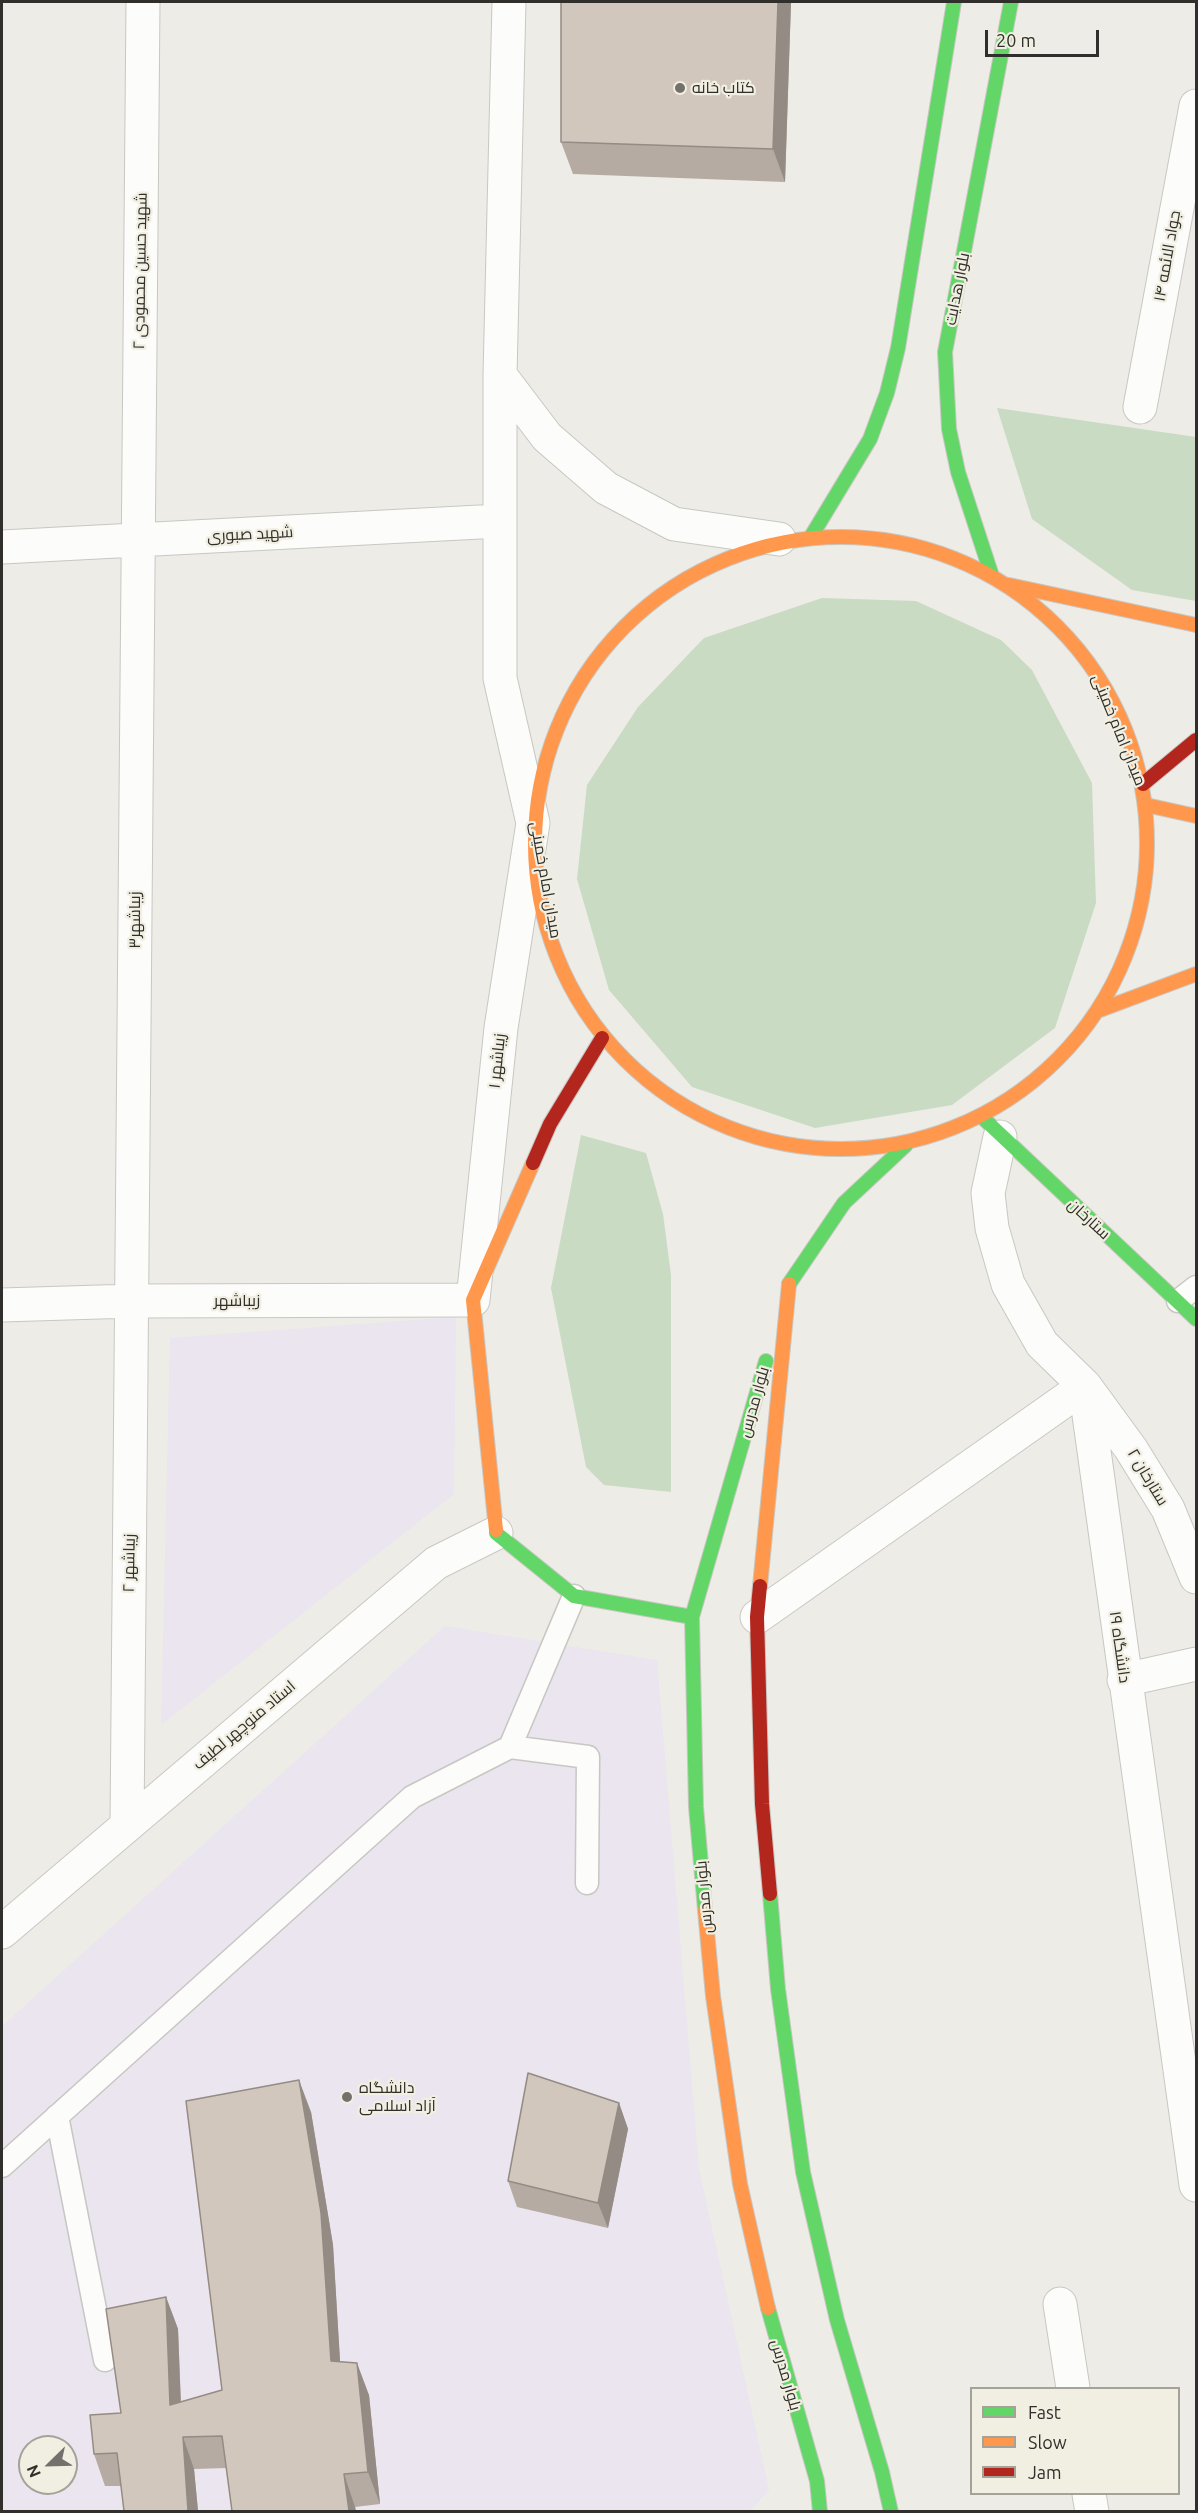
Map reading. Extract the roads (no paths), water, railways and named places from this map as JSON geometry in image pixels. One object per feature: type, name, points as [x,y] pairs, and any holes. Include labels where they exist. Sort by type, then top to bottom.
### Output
[{"type":"main road","points":[[813,535],[870,439],[887,393],[898,348],[954,2]]},
{"type":"main road","name":"بلوار هدایت","points":[[991,573],[964,493],[949,429],[945,352],[1011,2]]},
{"type":"main road","name":"میدان امام خمینی","points":[[813,535],[874,535],[934,549],[991,573],[1009,585],[1096,671],[1143,784],[1146,806],[1147,877],[1131,946],[1100,1010],[1048,1072],[991,1127],[906,1145],[839,1152],[772,1144],[719,1125],[651,1086],[602,1038],[553,936],[533,823],[548,744],[584,671],[636,610],[703,565],[780,539],[813,535]]},
{"type":"main road","points":[[1009,585],[1197,625]]},
{"type":"main road","points":[[1143,784],[1197,740]]},
{"type":"main road","points":[[1146,806],[1197,816]]},
{"type":"main road","points":[[1100,1010],[1197,974]]},
{"type":"main road","points":[[602,1038],[550,1124],[473,1300],[496,1533],[574,1596],[692,1617]]},
{"type":"main road","name":"ستارخان","points":[[991,1127],[1197,1319]]},
{"type":"main road","name":"بلوار مدرس","points":[[820,2511],[817,2481],[772,2326],[740,2184],[713,1996],[696,1807],[692,1617],[788,1285],[844,1203],[906,1145]]},
{"type":"main road","name":"بلوار مدرس","points":[[788,1285],[757,1617],[763,1815],[778,1989],[803,2172],[837,2320],[882,2472],[891,2511]]},
{"type":"street","name":"شهید حسین محمودی ۲","points":[[138,540],[142,2]]},
{"type":"street","points":[[509,2],[500,375],[500,678],[533,823]]},
{"type":"street","name":"جواد الائمه ۱۴","points":[[1140,407],[1191,151],[1197,106]]},
{"type":"street","points":[[500,375],[547,437],[606,488],[674,524],[780,539]]},
{"type":"street","name":"شهید صبوری","points":[[2,547],[499,521]]},
{"type":"street","name":"زیباشهر۳","points":[[132,1301],[138,540]]},
{"type":"street","name":"زیباشهر ۱","points":[[473,1300],[501,1028],[533,823]]},
{"type":"street","points":[[757,1617],[1085,1386],[1042,1344],[1008,1284],[992,1228],[988,1193],[991,1127]]},
{"type":"street","name":"زیباشهر","points":[[2,1305],[132,1301],[473,1300]]},
{"type":"street","name":"زیباشهر ۲","points":[[127,1825],[132,1301]]},
{"type":"street","name":"ستارخان ۲","points":[[1085,1386],[1131,1449],[1168,1509],[1197,1577]]},
{"type":"street","name":"دانشگاه ۱۹","points":[[1085,1386],[1124,1680],[1197,2185]]},
{"type":"street","name":"استاد منوچهر لطیف","points":[[2,1932],[436,1563],[496,1533]]},
{"type":"street","points":[[1124,1680],[1197,1664]]},
{"type":"street","points":[[1060,2304],[1073,2387]]},
{"type":"street","points":[[1089,2495],[1092,2511]]},
{"type":"lane","points":[[1178,1301],[1197,1287]]},
{"type":"lane","points":[[510,1747],[574,1596]]},
{"type":"lane","points":[[2,2166],[412,1797],[510,1747],[588,1757],[587,1883]]},
{"type":"lane","points":[[57,2116],[105,2360]]},
{"type":"place","name":"کتاب خانه","points":[[680,88]]},
{"type":"place","name":"دانشگاه آزاد اسلامی","points":[[347,2097]]}]
